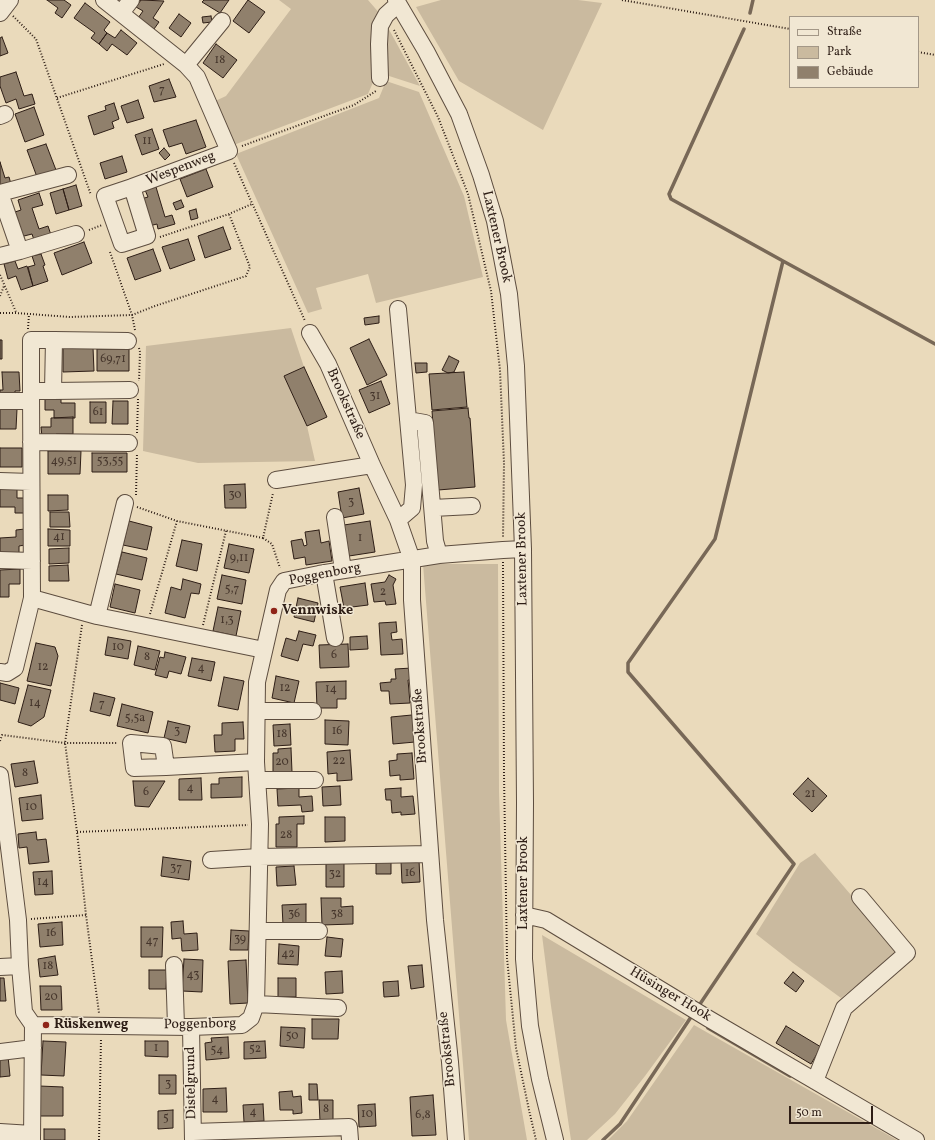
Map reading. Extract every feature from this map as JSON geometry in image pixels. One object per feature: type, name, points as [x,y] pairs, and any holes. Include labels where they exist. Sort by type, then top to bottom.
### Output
[{"type":"street","name":"Wespenweg","points":[[104,0],[182,62],[197,77],[229,151],[132,188],[105,196],[122,244],[147,236],[132,188]]},
{"type":"street","points":[[121,13],[131,0]]},
{"type":"street","points":[[380,78],[380,26],[397,2]]},
{"type":"street","name":"Laxtener Brook","points":[[397,2],[426,51],[459,114],[481,175],[495,221],[509,294],[516,366],[523,549],[525,842],[524,959],[530,1026],[540,1079],[555,1140]]},
{"type":"street","points":[[182,62],[222,21]]},
{"type":"street","points":[[20,251],[0,193],[68,175]]},
{"type":"street","points":[[0,256],[76,234]]},
{"type":"street","points":[[398,309],[414,485],[412,508],[398,520]]},
{"type":"street","name":"Brookstraße","points":[[310,334],[328,364],[372,465],[398,520],[412,560],[412,600],[435,920],[450,1062],[456,1140]]},
{"type":"street","points":[[0,672],[7,673],[15,668],[32,598],[31,340],[134,340]]},
{"type":"street","points":[[53,391],[54,340]]},
{"type":"street","points":[[0,401],[53,391],[136,391]]},
{"type":"street","points":[[408,420],[425,422],[435,541],[439,555]]},
{"type":"street","points":[[31,442],[134,444]]},
{"type":"street","points":[[276,480],[372,465]]},
{"type":"street","points":[[412,472],[430,469]]},
{"type":"street","points":[[0,482],[31,482]]},
{"type":"street","points":[[98,616],[131,501]]},
{"type":"street","points":[[433,508],[472,506]]},
{"type":"street","points":[[335,518],[343,570]]},
{"type":"street","name":"Poggenborg","points":[[33,1025],[242,1025],[251,1018],[256,1004],[260,824],[256,762],[257,682],[278,590],[284,581],[324,573],[439,555],[523,549]]},
{"type":"street","points":[[0,560],[32,561]]},
{"type":"street","points":[[324,573],[335,638]]},
{"type":"street","points":[[32,598],[98,616],[147,627],[264,650]]},
{"type":"street","points":[[257,711],[313,711]]},
{"type":"street","points":[[166,767],[163,746],[131,743],[134,768],[166,767],[256,762]]},
{"type":"street","points":[[0,780],[6,865],[18,920],[24,1012],[33,1025],[32,1137],[0,1132]]},
{"type":"street","points":[[257,780],[315,780]]},
{"type":"street","points":[[211,860],[259,857],[430,854]]},
{"type":"street","points":[[815,1081],[844,1008],[907,952],[860,897]]},
{"type":"street","name":"Hüsinger Hook","points":[[524,915],[546,920],[916,1140]]},
{"type":"street","points":[[258,931],[319,931]]},
{"type":"street","name":"Distelgrund","points":[[174,965],[184,1026],[193,1136]]},
{"type":"street","points":[[0,967],[20,966]]},
{"type":"street","points":[[256,1004],[338,1008]]},
{"type":"street","points":[[0,1052],[33,1048]]},
{"type":"street","points":[[193,1136],[318,1134],[349,1127],[350,1140]]},
{"type":"path","points":[[622,0],[789,28]]},
{"type":"path","points":[[5,7],[36,39],[92,197]]},
{"type":"path","points":[[919,52],[935,55]]},
{"type":"path","points":[[57,98],[182,62]]},
{"type":"path","points":[[310,334],[229,151],[354,106],[376,91],[380,78]]},
{"type":"path","points":[[147,236],[151,240],[229,214],[252,204]]},
{"type":"path","points":[[0,313],[70,317],[132,315],[246,276],[250,267],[229,214]]},
{"type":"path","points":[[76,234],[114,222]]},
{"type":"path","points":[[109,248],[132,315],[134,340],[140,352],[136,391],[131,501]]},
{"type":"path","points":[[0,274],[16,313]]},
{"type":"path","points":[[0,296],[4,286]]},
{"type":"path","points":[[147,627],[176,521]]},
{"type":"path","points":[[201,637],[226,531]]},
{"type":"path","points":[[263,538],[272,544],[284,581]]},
{"type":"path","points":[[0,741],[2,735],[65,743],[131,743]]},
{"type":"path","points":[[77,832],[260,824]]},
{"type":"path","points":[[18,920],[86,915]]},
{"type":"green space","points":[[279,0],[368,0],[381,15],[420,86],[386,75],[374,80],[368,94],[231,146],[211,103],[226,96],[291,9]]},
{"type":"green space","points":[[441,0],[578,0],[602,3],[543,130],[459,81],[416,7]]},
{"type":"green space","points":[[386,81],[419,92],[464,196],[483,277],[376,303],[368,274],[316,288],[322,309],[308,313],[236,154],[379,98]]},
{"type":"green space","points":[[291,328],[304,367],[284,376],[307,426],[315,461],[198,463],[143,451],[146,346]]},
{"type":"green space","points":[[423,564],[498,564],[499,792],[506,1020],[527,1140],[469,1140]]},
{"type":"green space","points":[[815,853],[899,951],[841,998],[756,934],[800,863]]},
{"type":"green space","points":[[542,935],[686,1020],[615,1114],[587,1140],[571,1140]]},
{"type":"green space","points":[[694,1025],[897,1140],[608,1140],[627,1121]]},
{"type":"building","points":[[47,0],[64,0],[71,5],[62,18],[55,13],[58,8]]},
{"type":"building","points":[[141,0],[164,1],[153,18],[159,22],[154,29],[138,18],[143,11],[136,7]]},
{"type":"building","points":[[204,0],[229,0],[220,13],[202,2]]},
{"type":"building","points":[[248,0],[265,12],[249,33],[233,21]]},
{"type":"building","points":[[85,3],[110,22],[104,30],[107,33],[99,44],[91,38],[95,33],[74,18]]},
{"type":"building","points":[[179,14],[191,23],[181,37],[169,28]]},
{"type":"building","points":[[211,16],[212,22],[203,23],[202,17]]},
{"type":"building","points":[[121,30],[137,43],[127,55],[112,44],[107,51],[99,44],[107,33],[115,38]]},
{"type":"building","points":[[2,37],[8,53],[0,56],[0,38]]},
{"type":"building","points":[[216,44],[237,60],[223,78],[203,63]]},
{"type":"building","points":[[16,72],[24,96],[32,94],[35,104],[19,109],[16,99],[6,103],[0,86],[0,77]]},
{"type":"building","points":[[169,79],[176,97],[154,102],[149,86]]},
{"type":"building","points":[[138,100],[144,118],[127,123],[121,106]]},
{"type":"building","points":[[114,103],[119,119],[112,122],[114,128],[94,135],[88,116],[106,110],[105,106]]},
{"type":"building","points":[[34,107],[44,135],[25,142],[15,114]]},
{"type":"building","points":[[196,120],[206,147],[186,154],[182,143],[169,147],[163,130]]},
{"type":"building","points":[[152,129],[159,149],[142,155],[135,135]]},
{"type":"building","points":[[46,144],[56,170],[37,177],[27,150]]},
{"type":"building","points":[[164,148],[170,155],[165,160],[159,153]]},
{"type":"building","points":[[122,156],[127,172],[105,179],[100,163]]},
{"type":"building","points":[[0,162],[5,178],[9,177],[11,184],[0,187]]},
{"type":"building","points":[[206,169],[213,187],[187,197],[180,179]]},
{"type":"building","points":[[76,185],[82,206],[69,210],[63,189]]},
{"type":"building","points":[[156,187],[165,217],[172,215],[175,224],[158,229],[157,224],[149,226],[141,199],[148,197],[145,190]]},
{"type":"building","points":[[63,189],[69,210],[56,214],[50,193]]},
{"type":"building","points":[[39,193],[43,205],[32,208],[39,229],[48,226],[51,235],[34,240],[32,234],[20,237],[12,213],[21,210],[18,200]]},
{"type":"building","points":[[181,200],[184,207],[176,210],[173,203]]},
{"type":"building","points":[[196,209],[198,218],[191,220],[189,211]]},
{"type":"building","points":[[223,227],[231,249],[205,258],[198,236]]},
{"type":"building","points":[[188,239],[195,260],[170,269],[162,247]]},
{"type":"building","points":[[84,242],[92,263],[62,275],[54,253]]},
{"type":"building","points":[[153,249],[161,271],[135,280],[127,258]]},
{"type":"building","points":[[41,254],[48,281],[33,286],[28,267],[35,265],[32,256]]},
{"type":"building","points":[[15,261],[18,269],[27,266],[33,286],[21,290],[16,276],[8,279],[4,264]]},
{"type":"building","points":[[379,316],[379,323],[365,325],[364,318]]},
{"type":"building","points":[[369,339],[387,375],[367,385],[350,348]]},
{"type":"building","points":[[0,340],[2,340],[2,359],[0,359]]},
{"type":"building","points":[[93,347],[94,371],[63,372],[63,348]]},
{"type":"building","points":[[97,349],[129,349],[129,371],[97,371]]},
{"type":"building","points":[[449,356],[459,361],[454,372],[448,373],[442,370]]},
{"type":"building","points":[[415,363],[427,363],[427,372],[416,373]]},
{"type":"building","points":[[304,367],[327,417],[307,426],[284,376]]},
{"type":"building","points":[[2,372],[19,372],[20,391],[15,391],[15,396],[0,396],[0,390],[3,390]]},
{"type":"building","points":[[464,372],[467,407],[432,410],[429,374]]},
{"type":"building","points":[[381,381],[390,404],[369,413],[359,390]]},
{"type":"building","points":[[45,399],[61,399],[61,403],[75,403],[75,418],[54,418],[54,410],[45,410]]},
{"type":"building","points":[[113,401],[128,401],[128,424],[112,424]]},
{"type":"building","points":[[90,402],[106,402],[106,423],[90,423]]},
{"type":"building","points":[[468,408],[475,487],[438,490],[432,411]]},
{"type":"building","points":[[0,409],[17,409],[16,429],[0,429]]},
{"type":"building","points":[[73,417],[73,434],[56,434],[56,437],[42,437],[41,427],[51,427],[51,418]]},
{"type":"building","points":[[0,448],[22,448],[22,467],[0,467]]},
{"type":"building","points":[[48,451],[81,451],[80,474],[48,474]]},
{"type":"building","points":[[92,453],[127,453],[127,472],[92,472]]},
{"type":"building","points":[[245,484],[246,508],[225,508],[224,485]]},
{"type":"building","points":[[0,487],[17,487],[17,498],[24,498],[24,513],[15,513],[15,507],[0,507]]},
{"type":"building","points":[[359,488],[364,514],[342,518],[338,492]]},
{"type":"building","points":[[48,495],[68,495],[68,510],[48,511]]},
{"type":"building","points":[[50,512],[69,512],[70,527],[50,527]]},
{"type":"building","points":[[129,521],[152,527],[147,550],[123,545]]},
{"type":"building","points":[[370,521],[375,552],[349,556],[344,525]]},
{"type":"building","points":[[25,529],[25,545],[19,546],[19,555],[0,555],[0,538],[16,537],[16,530]]},
{"type":"building","points":[[48,529],[70,530],[70,546],[48,546]]},
{"type":"building","points":[[319,530],[321,543],[329,541],[332,561],[306,565],[305,557],[294,559],[291,541],[302,539],[304,546],[307,545],[305,532]]},
{"type":"building","points":[[182,540],[202,544],[197,571],[176,566]]},
{"type":"building","points":[[229,544],[254,549],[249,573],[224,568]]},
{"type":"building","points":[[69,548],[69,563],[49,564],[49,549]]},
{"type":"building","points":[[122,552],[147,558],[142,580],[116,574]]},
{"type":"building","points":[[68,565],[69,581],[49,581],[49,566]]},
{"type":"building","points":[[20,569],[20,584],[9,584],[9,597],[0,597],[0,570]]},
{"type":"building","points":[[222,575],[246,580],[242,604],[217,599]]},
{"type":"building","points":[[389,575],[396,579],[393,585],[396,604],[386,605],[385,601],[374,602],[371,584],[385,582]]},
{"type":"building","points":[[183,579],[201,584],[199,594],[191,593],[185,618],[165,613],[171,587],[181,590]]},
{"type":"building","points":[[365,583],[368,605],[344,608],[340,587]]},
{"type":"building","points":[[115,584],[140,590],[135,613],[110,607]]},
{"type":"building","points":[[298,598],[318,603],[314,622],[294,617]]},
{"type":"building","points":[[218,607],[241,611],[236,636],[213,631]]},
{"type":"building","points":[[396,622],[397,632],[391,633],[392,640],[402,639],[403,654],[381,655],[379,623]]},
{"type":"building","points":[[299,631],[316,635],[313,646],[303,644],[298,661],[281,656],[286,638],[296,641]]},
{"type":"building","points":[[367,636],[368,649],[350,650],[350,637]]},
{"type":"building","points":[[108,637],[131,641],[128,659],[105,655]]},
{"type":"building","points":[[36,643],[55,647],[58,656],[51,686],[27,681]]},
{"type":"building","points":[[348,644],[349,667],[320,668],[319,645]]},
{"type":"building","points":[[138,646],[160,651],[155,670],[134,665]]},
{"type":"building","points":[[165,652],[186,657],[181,674],[169,671],[167,678],[155,675],[160,657],[164,658]]},
{"type":"building","points":[[192,658],[215,662],[211,681],[188,676]]},
{"type":"building","points":[[412,668],[413,680],[408,680],[410,703],[390,704],[389,691],[381,691],[380,683],[391,682],[391,679],[396,679],[395,669]]},
{"type":"building","points":[[276,676],[299,681],[294,703],[272,698]]},
{"type":"building","points":[[224,677],[244,681],[238,710],[218,706]]},
{"type":"building","points":[[346,681],[346,699],[337,699],[337,708],[317,708],[316,682]]},
{"type":"building","points":[[0,683],[19,688],[15,704],[0,700]]},
{"type":"building","points":[[28,685],[51,690],[44,717],[31,726],[18,722]]},
{"type":"building","points":[[94,693],[115,698],[110,716],[90,711]]},
{"type":"building","points":[[122,704],[153,712],[148,733],[117,726]]},
{"type":"building","points":[[412,715],[415,742],[393,744],[391,717]]},
{"type":"building","points":[[325,720],[349,721],[348,745],[325,744]]},
{"type":"building","points":[[168,721],[190,726],[186,743],[164,738]]},
{"type":"building","points":[[243,722],[244,739],[235,739],[235,751],[215,752],[214,735],[222,735],[222,723]]},
{"type":"building","points":[[290,724],[291,745],[274,746],[273,725]]},
{"type":"building","points":[[291,748],[292,772],[273,772],[273,753],[278,753],[278,749]]},
{"type":"building","points":[[350,750],[352,780],[337,781],[337,773],[328,774],[327,752]]},
{"type":"building","points":[[412,753],[414,779],[400,780],[400,775],[390,776],[389,761],[397,760],[397,754]]},
{"type":"building","points":[[34,761],[38,783],[15,787],[11,764]]},
{"type":"building","points":[[242,777],[242,797],[211,798],[211,784],[219,784],[219,778]]},
{"type":"building","points":[[201,778],[202,800],[179,800],[179,779]]},
{"type":"building","points":[[808,778],[827,796],[812,812],[793,794]]},
{"type":"building","points":[[133,781],[165,781],[149,807],[135,806]]},
{"type":"building","points":[[340,786],[341,805],[323,806],[322,787]]},
{"type":"building","points":[[299,788],[299,797],[312,796],[313,811],[302,812],[301,805],[278,806],[277,789]]},
{"type":"building","points":[[401,788],[401,797],[413,796],[415,814],[401,815],[401,812],[392,813],[391,800],[386,800],[385,789]]},
{"type":"building","points":[[41,795],[43,819],[22,821],[19,798]]},
{"type":"building","points":[[304,816],[304,824],[297,824],[297,847],[276,847],[276,824],[279,824],[279,817]]},
{"type":"building","points":[[325,817],[345,817],[345,841],[325,842]]},
{"type":"building","points":[[36,832],[37,840],[46,839],[49,862],[29,864],[27,847],[19,848],[18,834]]},
{"type":"building","points":[[163,857],[191,861],[189,880],[161,876]]},
{"type":"building","points":[[376,859],[391,859],[391,874],[376,874]]},
{"type":"building","points":[[419,860],[420,882],[402,883],[401,861]]},
{"type":"building","points":[[326,863],[344,863],[344,887],[326,887]]},
{"type":"building","points":[[294,866],[296,885],[277,886],[276,867]]},
{"type":"building","points":[[52,871],[53,894],[35,895],[33,872]]},
{"type":"building","points":[[321,898],[341,898],[341,907],[353,906],[353,924],[322,925]]},
{"type":"building","points":[[306,904],[306,925],[283,925],[282,905]]},
{"type":"building","points":[[183,921],[184,934],[197,933],[198,950],[182,951],[181,938],[172,939],[171,922]]},
{"type":"building","points":[[62,922],[63,945],[40,947],[38,924]]},
{"type":"building","points":[[141,927],[163,927],[162,957],[141,957]]},
{"type":"building","points":[[231,930],[249,931],[248,950],[230,950]]},
{"type":"building","points":[[327,937],[343,939],[341,957],[325,956]]},
{"type":"building","points":[[279,944],[299,946],[298,965],[278,964]]},
{"type":"building","points":[[55,956],[58,975],[40,977],[38,959]]},
{"type":"building","points":[[184,959],[203,960],[202,992],[182,991]]},
{"type":"building","points":[[246,960],[248,1003],[230,1004],[228,961]]},
{"type":"building","points":[[422,965],[424,987],[411,989],[408,966]]},
{"type":"building","points":[[149,970],[167,970],[166,989],[149,989]]},
{"type":"building","points":[[342,971],[343,993],[326,994],[325,972]]},
{"type":"building","points":[[793,972],[804,981],[796,992],[784,983]]},
{"type":"building","points":[[0,978],[4,978],[6,1001],[0,1001]]},
{"type":"building","points":[[278,978],[296,978],[296,997],[278,997]]},
{"type":"building","points":[[398,981],[399,996],[384,997],[383,982]]},
{"type":"building","points":[[40,986],[61,986],[62,1010],[41,1010]]},
{"type":"building","points":[[312,1019],[339,1019],[338,1039],[312,1039]]},
{"type":"building","points":[[786,1026],[821,1047],[811,1064],[776,1043]]},
{"type":"building","points":[[281,1027],[305,1028],[304,1048],[280,1046]]},
{"type":"building","points":[[228,1037],[229,1058],[206,1060],[205,1043],[212,1042],[211,1038]]},
{"type":"building","points":[[43,1041],[66,1042],[64,1076],[41,1075]]},
{"type":"building","points":[[145,1041],[168,1041],[168,1057],[145,1056]]},
{"type":"building","points":[[265,1041],[266,1058],[244,1059],[244,1042]]},
{"type":"building","points":[[8,1056],[10,1076],[0,1077],[0,1057]]},
{"type":"building","points":[[159,1075],[176,1075],[176,1094],[159,1094]]},
{"type":"building","points":[[309,1084],[317,1084],[318,1100],[309,1100]]},
{"type":"building","points":[[39,1086],[63,1087],[63,1116],[39,1116]]},
{"type":"building","points":[[226,1088],[227,1112],[203,1112],[203,1089]]},
{"type":"building","points":[[292,1091],[293,1097],[301,1096],[302,1113],[293,1114],[293,1110],[280,1110],[279,1092]]},
{"type":"building","points":[[433,1095],[436,1135],[412,1136],[410,1097]]},
{"type":"building","points":[[319,1100],[333,1100],[333,1120],[320,1121]]},
{"type":"building","points":[[263,1104],[264,1121],[244,1122],[243,1105]]},
{"type":"building","points":[[375,1104],[376,1126],[359,1127],[358,1105]]},
{"type":"building","points":[[173,1110],[173,1128],[158,1129],[158,1111]]},
{"type":"building","points":[[44,1129],[65,1129],[65,1140],[44,1140]]},
{"type":"waterway","points":[[750,13],[753,0]]},
{"type":"waterway","points":[[698,1007],[794,864],[628,672],[628,663],[715,539],[783,261],[671,199],[669,194],[744,29]]},
{"type":"waterway","points":[[783,261],[935,344]]},
{"type":"waterway","points":[[603,1140],[620,1124],[693,1014]]},
{"type":"waterway","points":[[708,1028],[790,1076]]},
{"type":"place","name":"Vennwiske","points":[[274,611]]},
{"type":"place","name":"Rüskenweg","points":[[46,1025]]}]
